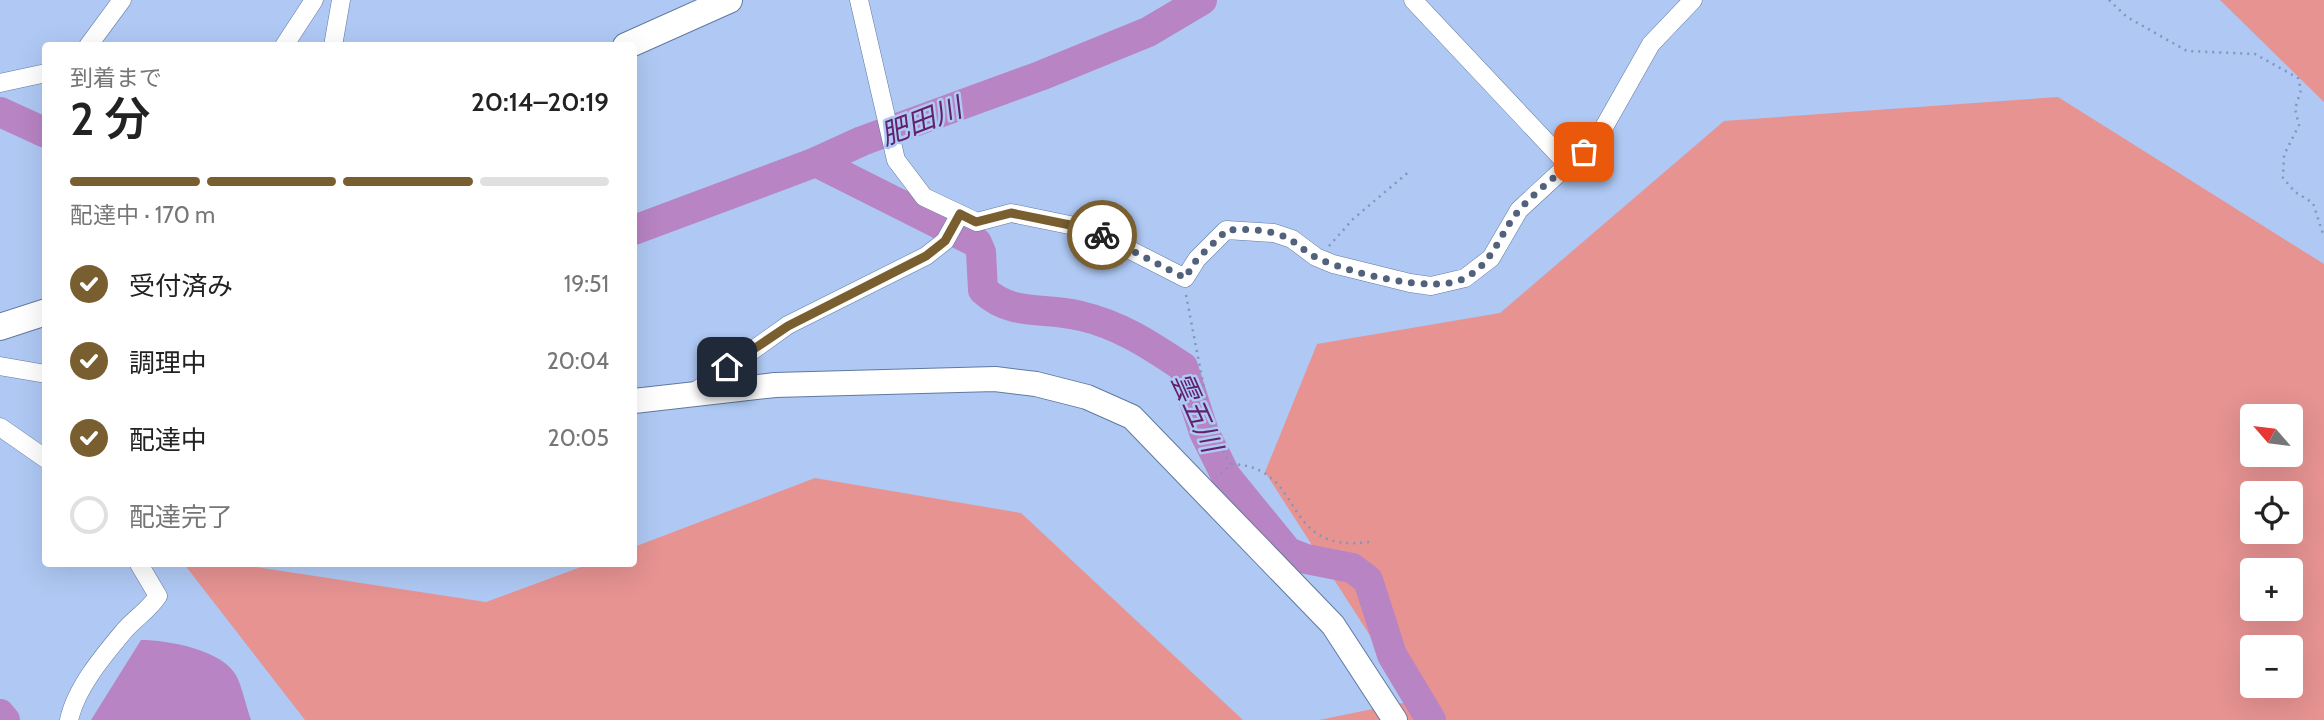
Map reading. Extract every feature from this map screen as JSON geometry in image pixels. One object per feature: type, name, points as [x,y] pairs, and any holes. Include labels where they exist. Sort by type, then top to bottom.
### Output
[{"type":"main road","points":[[635,42],[729,0]]},
{"type":"main road","points":[[0,327],[42,313]]},
{"type":"street","points":[[91,42],[122,0]]},
{"type":"street","points":[[334,42],[341,0]]},
{"type":"street","points":[[859,0],[896,160],[924,197],[959,216],[976,222],[1011,213],[1090,229],[1185,278],[1197,259],[1227,230],[1274,233],[1292,239],[1320,259],[1431,286],[1465,278],[1491,258],[1519,210],[1599,136],[1651,44],[1693,0]]},
{"type":"street","points":[[1413,0],[1569,166]]},
{"type":"street","points":[[286,42],[309,1]]},
{"type":"street","points":[[1,80],[42,74]]},
{"type":"street","points":[[693,393],[788,326],[926,256],[945,241],[959,216]]},
{"type":"street","points":[[0,366],[42,373]]},
{"type":"street","points":[[637,401],[775,385],[995,379],[1035,384],[1087,397],[1132,417],[1333,625],[1395,720]]},
{"type":"street","points":[[0,426],[42,456]]},
{"type":"street","points":[[69,720],[79,693],[125,630],[147,612],[158,596],[141,567]]},
{"type":"path","points":[[2109,0],[2127,17],[2187,51],[2255,54],[2298,78],[2301,90],[2295,109],[2299,125],[2284,155],[2283,178],[2295,192],[2314,203],[2324,237]]},
{"type":"path","points":[[1320,259],[1353,219],[1411,170]]},
{"type":"path","points":[[1185,278],[1213,435],[1231,464]]},
{"type":"path","points":[[1205,491],[1231,464]]},
{"type":"path","points":[[1231,464],[1245,465],[1275,480],[1308,527],[1318,535],[1342,544],[1369,542]]},
{"type":"shaded area","points":[[2220,0],[2324,0],[2324,102]]},
{"type":"shaded area","points":[[2058,97],[2324,264],[2324,720],[1319,720],[1412,701],[1265,472],[1317,344],[1500,313],[1724,121]]},
{"type":"shaded area","points":[[815,478],[1021,513],[1243,720],[305,720],[186,567],[256,567],[486,602],[581,567],[637,567],[637,546]]},
{"type":"shaded area","points":[[141,640],[194,648],[220,660],[237,677],[251,720],[91,720]]},
{"type":"waterway","name":"肥田川","points":[[637,229],[816,162],[862,141],[1040,76],[1148,32],[1202,0]]},
{"type":"waterway","name":"肥田川","points":[[0,112],[42,131]]},
{"type":"waterway","name":"雲五川","points":[[816,162],[977,243],[981,252],[983,290],[995,299],[1018,308],[1067,313],[1109,325],[1147,344],[1183,367],[1204,432],[1226,476],[1288,552],[1306,559],[1352,568],[1368,580],[1392,655],[1431,720]]},
{"type":"waterway","points":[[0,714],[5,720]]},
{"type":"way so far","points":[[1102,235],[1185,278],[1197,259],[1227,230],[1241,229],[1274,233],[1292,239],[1316,257],[1334,264],[1410,283],[1431,286],[1450,284],[1465,278],[1491,258],[1519,210],[1584,152]]},
{"type":"route","points":[[727,367],[788,326],[926,256],[945,241],[960,214],[976,222],[1011,213],[1090,229],[1102,235]]}]
